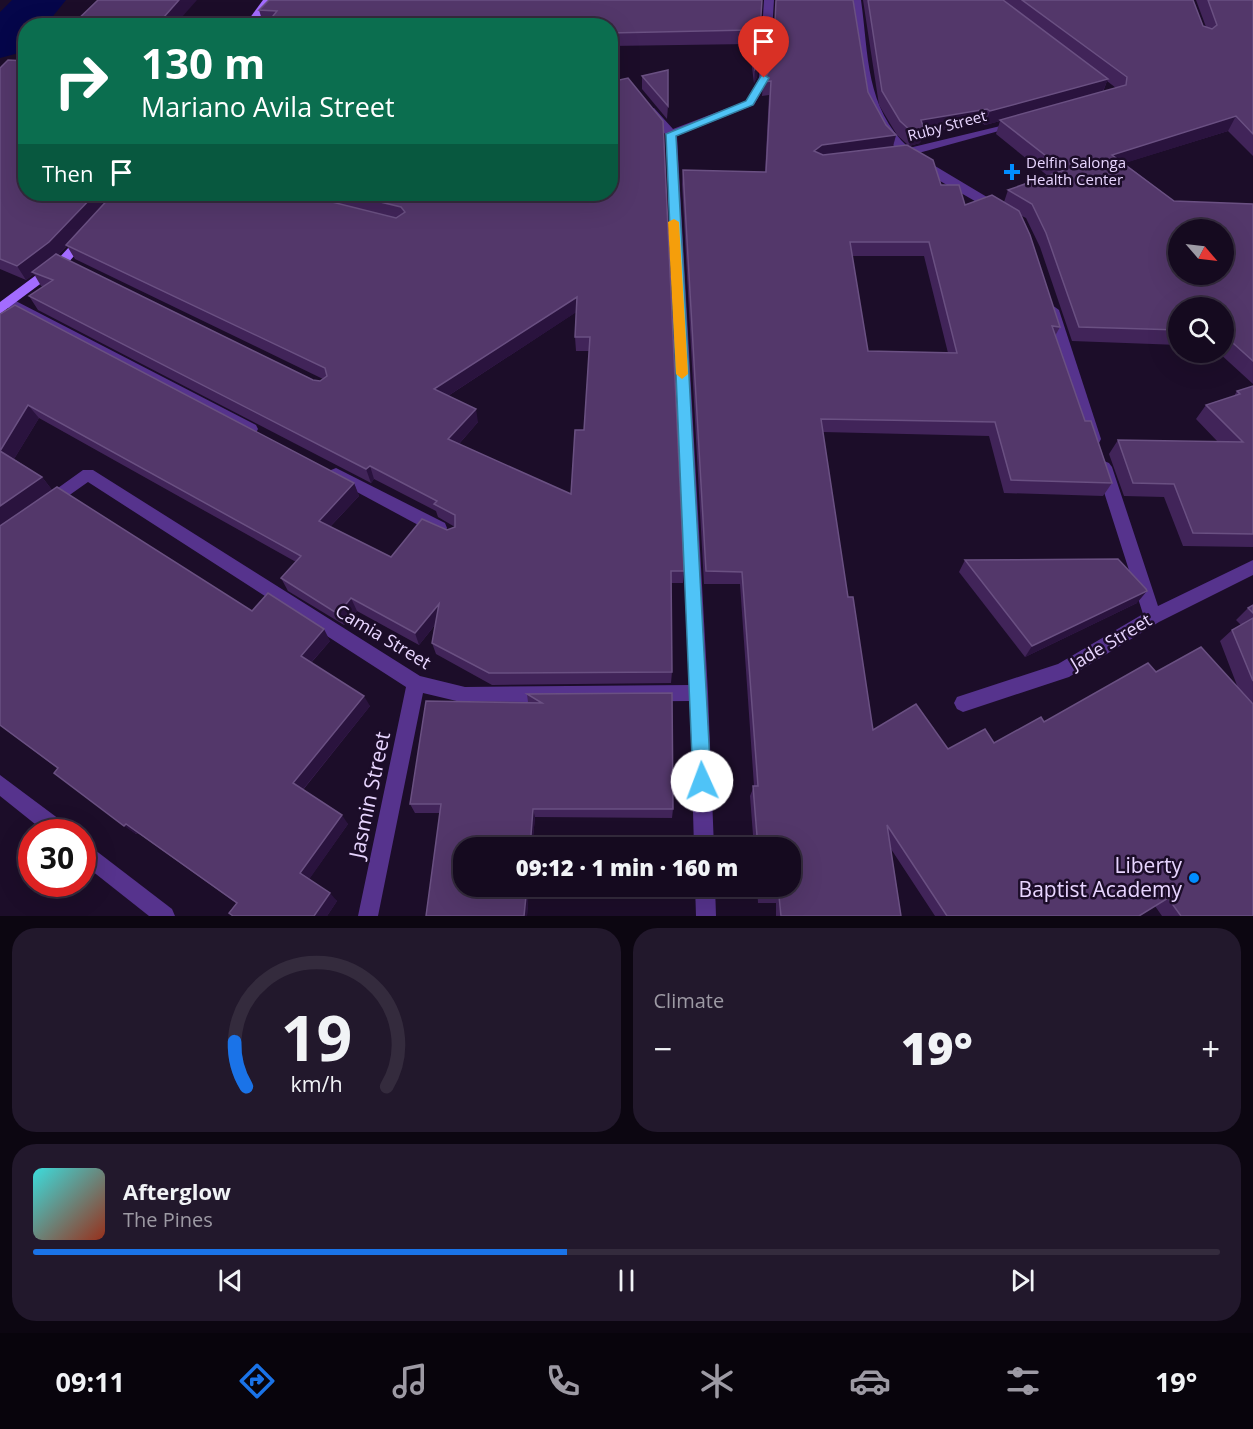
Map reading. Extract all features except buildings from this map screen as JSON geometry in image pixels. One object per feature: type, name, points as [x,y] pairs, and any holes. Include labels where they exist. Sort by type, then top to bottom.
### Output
[{"type":"street","points":[[255,18],[268,0]]},
{"type":"street","points":[[671,134],[750,103],[764,78],[769,0]]},
{"type":"street","points":[[856,0],[872,106],[891,138],[906,153],[1010,216]]},
{"type":"street","points":[[643,101],[671,134],[699,693],[704,837]]},
{"type":"street","name":"Ruby Street","points":[[884,156],[906,153],[1027,120]]},
{"type":"street","points":[[93,227],[63,261],[5,306],[262,435]]},
{"type":"street","points":[[63,261],[80,268]]},
{"type":"street","points":[[1046,293],[1153,617]]},
{"type":"street","points":[[325,468],[450,534]]},
{"type":"street","name":"Camia Street","points":[[35,512],[88,474],[416,683],[465,695],[699,693]]},
{"type":"street","name":"Jade Street","points":[[963,703],[1063,671],[1153,617],[1253,567]]},
{"type":"street","name":"Jasmin Street","points":[[368,916],[416,683]]},
{"type":"street","points":[[0,784],[44,819]]},
{"type":"street","points":[[96,861],[165,916]]},
{"type":"street","points":[[705,897],[706,916]]},
{"type":"waterway","points":[[23,18],[41,0]]},
{"type":"waterway","points":[[0,42],[18,24]]},
{"type":"slow traffic","points":[[674,222],[682,374]]},
{"type":"place","name":"Delfin Salonga Health Center","points":[[1012,172]]},
{"type":"place","name":"Liberty Baptist Academy","points":[[1194,878]]},
{"type":"route","points":[[702,781],[671,134],[750,103],[764,78]]}]
